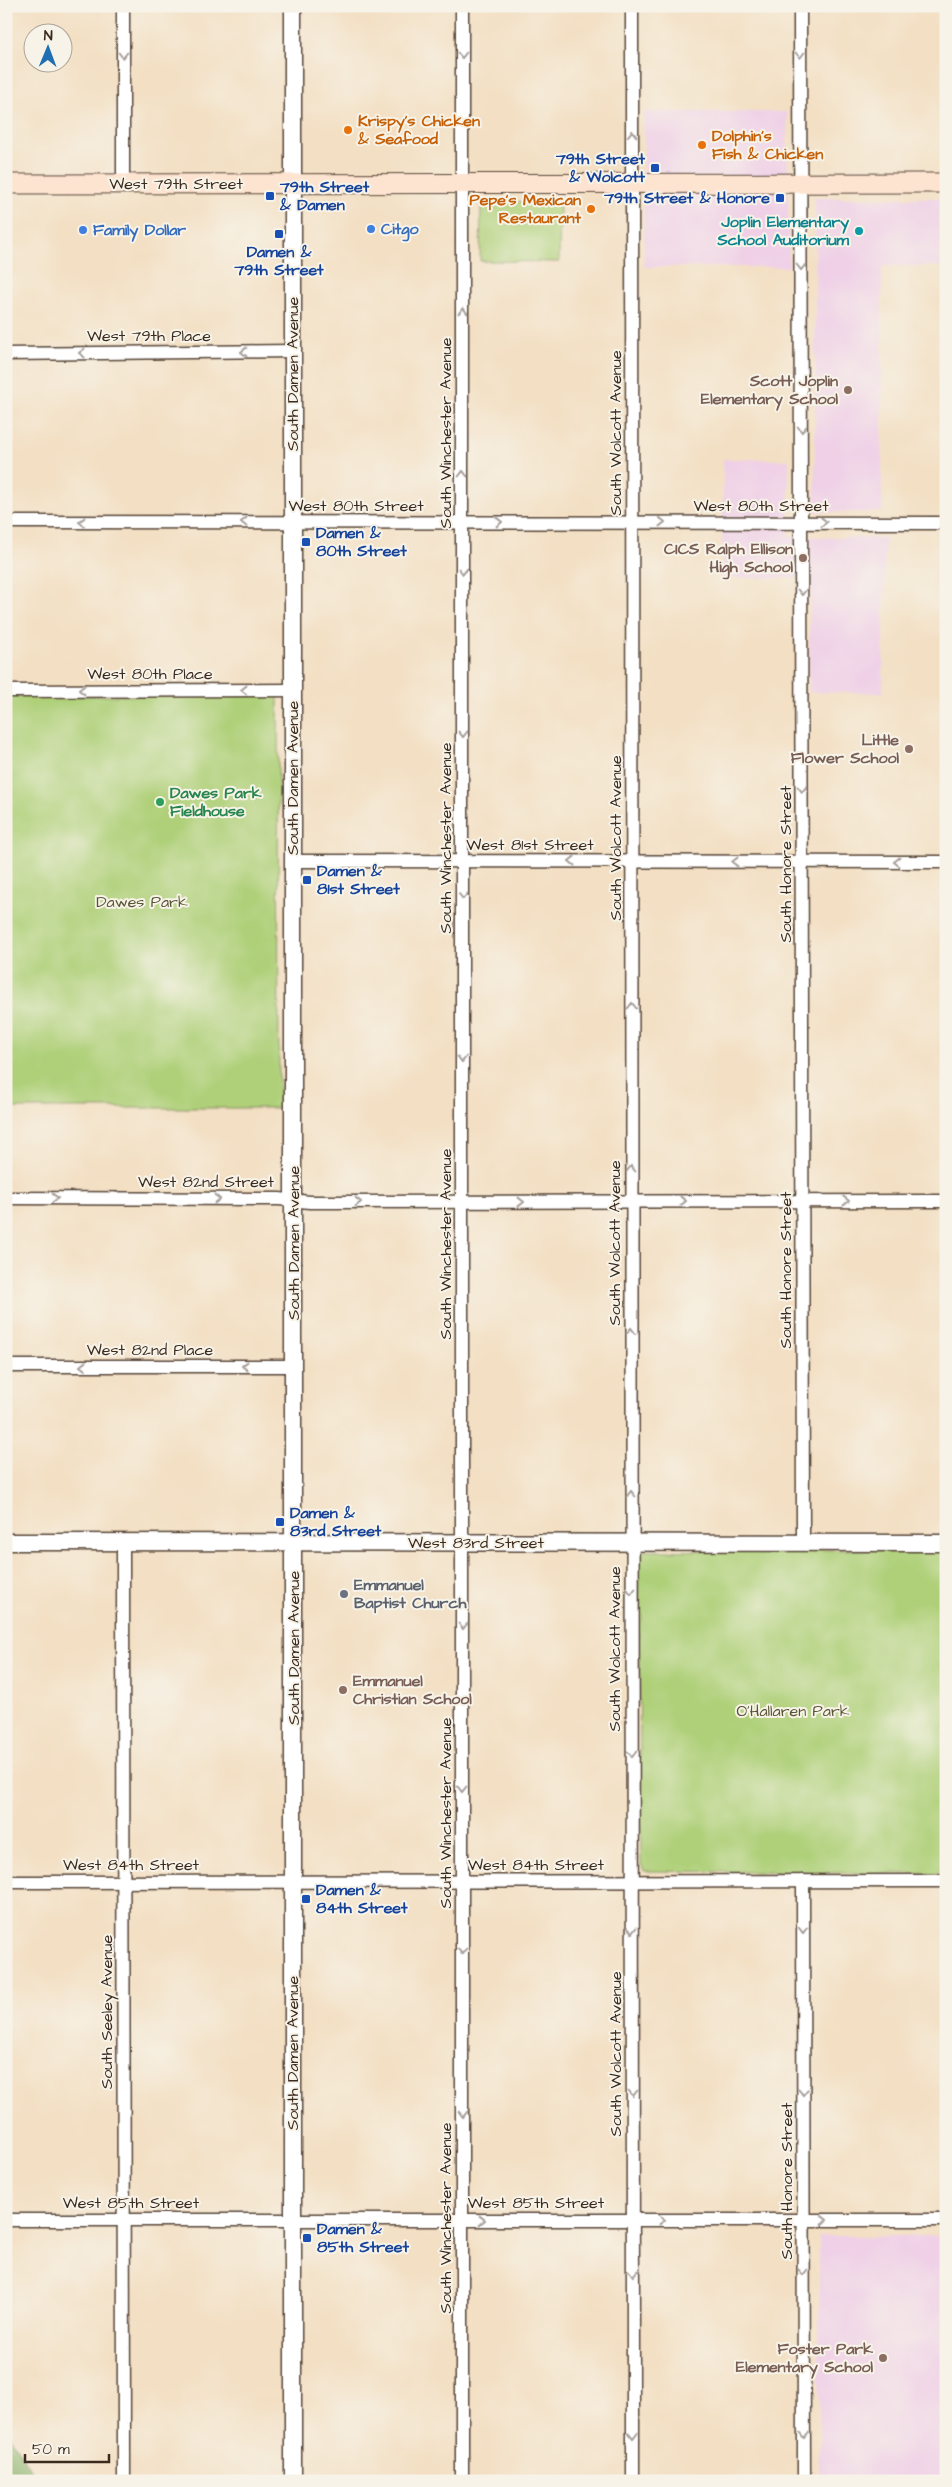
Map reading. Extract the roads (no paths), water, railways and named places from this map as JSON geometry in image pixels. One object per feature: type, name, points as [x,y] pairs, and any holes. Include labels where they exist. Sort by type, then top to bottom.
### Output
[{"type":"main road","name":"West 79th Street","points":[[6,184],[946,183]]},
{"type":"street","points":[[123,6],[124,184]]},
{"type":"street","name":"South Damen Avenue","points":[[293,6],[293,2481]]},
{"type":"street","name":"South Winchester Avenue","points":[[462,6],[462,2481]]},
{"type":"street","name":"South Wolcott Avenue","points":[[632,6],[631,1543],[633,2481]]},
{"type":"street","name":"South Honore Street","points":[[800,6],[803,522],[802,1543]]},
{"type":"street","name":"West 79th Place","points":[[6,354],[293,351]]},
{"type":"street","name":"West 80th Street","points":[[6,522],[946,522]]},
{"type":"street","name":"West 80th Place","points":[[6,691],[293,690]]},
{"type":"street","name":"West 81st Street","points":[[293,861],[946,862]]},
{"type":"street","name":"West 82nd Street","points":[[6,1198],[294,1199],[310,1202],[946,1201]]},
{"type":"street","name":"West 82nd Place","points":[[6,1366],[294,1366]]},
{"type":"street","name":"West 83rd Street","points":[[6,1542],[946,1543]]},
{"type":"street","name":"South Seeley Avenue","points":[[122,1542],[124,2481]]},
{"type":"street","name":"South Honore Street","points":[[803,1881],[804,2481]]},
{"type":"street","name":"West 84th Street","points":[[6,1882],[946,1881]]},
{"type":"street","name":"West 85th Street","points":[[6,2220],[946,2220]]},
{"type":"place","name":"Krispy's Chicken & Seafood","points":[[348,130]]},
{"type":"place","name":"Dolphin's Fish & Chicken","points":[[702,145]]},
{"type":"place","name":"79th Street & Wolcott","points":[[655,168]]},
{"type":"place","name":"79th Street & Damen","points":[[270,196]]},
{"type":"place","name":"79th Street & Honore","points":[[780,198]]},
{"type":"place","name":"Pepe's Mexican Restaurant","points":[[591,209]]},
{"type":"place","name":"Citgo","points":[[371,229]]},
{"type":"place","name":"Family Dollar","points":[[83,230]]},
{"type":"place","name":"Joplin Elementary School Auditorium","points":[[859,231]]},
{"type":"place","name":"Damen & 79th Street","points":[[279,234]]},
{"type":"place","name":"Scott Joplin Elementary School","points":[[848,390]]},
{"type":"place","name":"Damen & 80th Street","points":[[306,542]]},
{"type":"place","name":"CICS Ralph Ellison High School","points":[[803,558]]},
{"type":"place","name":"Little Flower School","points":[[909,749]]},
{"type":"place","name":"Dawes Park Fieldhouse","points":[[160,802]]},
{"type":"place","name":"Damen & 81st Street","points":[[307,880]]},
{"type":"place","name":"Damen & 83rd Street","points":[[280,1522]]},
{"type":"place","name":"Emmanuel Baptist Church","points":[[344,1594]]},
{"type":"place","name":"Emmanuel Christian School","points":[[343,1690]]},
{"type":"place","name":"Damen & 84th Street","points":[[306,1899]]},
{"type":"place","name":"Damen & 85th Street","points":[[307,2238]]},
{"type":"place","name":"Foster Park Elementary School","points":[[883,2358]]},
{"type":"park label","name":"Dawes Park","points":[[142,902]]},
{"type":"park label","name":"O'Hallaren Park","points":[[793,1711]]}]
